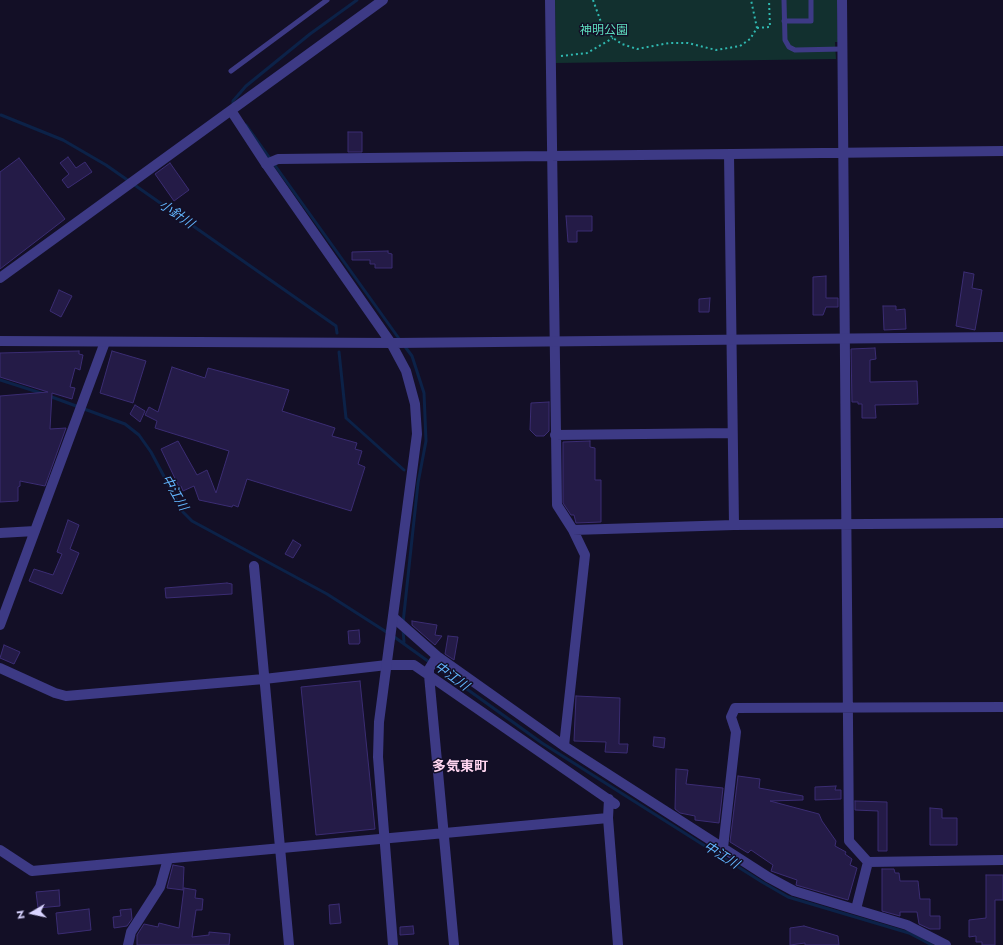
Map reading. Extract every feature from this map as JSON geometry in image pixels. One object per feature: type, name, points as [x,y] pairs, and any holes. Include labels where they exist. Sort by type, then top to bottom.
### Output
[{"type":"street","points":[[0,278],[232,112],[383,0]]},
{"type":"street","points":[[550,0],[557,505],[573,530],[585,555],[564,746]]},
{"type":"street","points":[[842,0],[849,841],[868,862],[1003,860]]},
{"type":"street","points":[[232,112],[266,164],[392,343],[408,377],[415,404],[417,434],[379,722],[378,757],[393,945]]},
{"type":"street","points":[[266,164],[278,159],[1003,151]]},
{"type":"street","points":[[729,154],[734,526]]},
{"type":"street","points":[[0,341],[410,343],[1003,336]]},
{"type":"street","points":[[0,625],[105,342]]},
{"type":"street","points":[[555,435],[732,433]]},
{"type":"street","points":[[573,530],[734,526],[1003,524]]},
{"type":"street","points":[[0,533],[35,531]]},
{"type":"street","points":[[254,566],[289,945]]},
{"type":"street","points":[[392,620],[437,656],[564,746],[768,877],[794,891],[907,925],[946,945]]},
{"type":"street","points":[[437,656],[429,672],[454,945]]},
{"type":"street","points":[[0,668],[55,693],[66,696],[264,679],[387,665],[414,665],[429,672],[612,801],[608,818],[618,945]]},
{"type":"street","points":[[723,848],[736,732],[731,717],[735,708],[1003,707]]},
{"type":"street","points":[[0,850],[32,871],[608,818]]},
{"type":"street","points":[[128,945],[131,932],[160,887],[168,859]]},
{"type":"street","points":[[856,909],[868,862]]},
{"type":"lane","points":[[231,71],[327,0]]},
{"type":"lane","points":[[784,0],[785,42],[792,49],[842,49]]},
{"type":"lane","points":[[784,21],[811,20],[811,0]]},
{"type":"path","points":[[594,0],[602,25],[613,38],[637,49],[678,42],[716,50],[740,46],[750,39],[757,28],[751,0]]},
{"type":"path","points":[[757,28],[770,27],[769,0]]},
{"type":"path","points":[[551,56],[587,53],[604,45],[613,38]]},
{"type":"green space","name":"神明公園","points":[[555,0],[837,0],[838,42],[835,42],[836,59],[556,63]]},
{"type":"building","points":[[348,132],[362,132],[362,152],[348,152]]},
{"type":"building","points":[[68,157],[76,168],[85,162],[92,172],[68,188],[62,180],[69,174],[60,163]]},
{"type":"building","points":[[19,158],[65,219],[0,269],[0,172]]},
{"type":"building","points":[[170,163],[189,190],[174,201],[155,174]]},
{"type":"building","points":[[566,216],[592,216],[592,231],[577,231],[577,242],[568,242]]},
{"type":"building","points":[[388,251],[388,253],[392,254],[392,268],[375,268],[375,264],[370,264],[370,260],[352,260],[352,252]]},
{"type":"building","points":[[964,272],[974,274],[972,288],[982,290],[975,330],[956,326]]},
{"type":"building","points":[[826,276],[826,298],[838,298],[838,307],[826,307],[823,315],[813,315],[813,277]]},
{"type":"building","points":[[59,290],[72,296],[61,317],[50,311]]},
{"type":"building","points":[[710,298],[709,312],[699,312],[699,299]]},
{"type":"building","points":[[883,306],[896,306],[896,310],[905,309],[906,329],[884,330]]},
{"type":"building","points":[[875,348],[876,359],[870,360],[870,382],[917,381],[918,404],[875,405],[876,418],[862,418],[862,404],[852,402],[851,349]]},
{"type":"building","points":[[79,351],[79,354],[83,355],[80,370],[75,368],[70,387],[75,388],[72,399],[52,393],[50,429],[66,428],[45,486],[20,481],[20,486],[18,487],[18,501],[0,502],[0,396],[48,392],[0,377],[0,353]]},
{"type":"building","points":[[112,351],[146,361],[133,403],[100,393]]},
{"type":"building","points":[[172,367],[205,378],[208,368],[289,390],[282,411],[335,428],[332,436],[357,443],[355,449],[362,451],[358,464],[365,467],[351,511],[247,479],[238,507],[199,500],[194,486],[183,491],[181,486],[179,487],[161,449],[178,441],[197,475],[207,470],[216,493],[229,451],[155,428],[157,421],[145,415],[149,407],[158,412]]},
{"type":"building","points":[[549,402],[549,431],[544,436],[536,436],[530,430],[531,403]]},
{"type":"building","points":[[135,405],[145,411],[140,422],[130,414]]},
{"type":"building","points":[[590,441],[590,447],[595,448],[595,480],[601,480],[601,522],[576,523],[574,515],[571,515],[563,503],[563,442]]},
{"type":"building","points":[[68,520],[79,525],[70,549],[79,553],[62,594],[29,581],[34,569],[53,575],[62,554],[57,552]]},
{"type":"building","points":[[293,540],[301,545],[293,558],[285,554]]},
{"type":"building","points":[[227,583],[232,584],[232,594],[166,598],[165,588]]},
{"type":"building","points":[[412,621],[437,625],[435,635],[442,636],[435,645],[412,625]]},
{"type":"building","points":[[359,630],[359,644],[349,644],[348,631]]},
{"type":"building","points":[[448,636],[458,637],[454,660],[445,654]]},
{"type":"building","points":[[4,645],[20,652],[14,664],[0,658]]},
{"type":"building","points":[[360,681],[375,829],[316,835],[301,687]]},
{"type":"building","points":[[576,696],[620,698],[619,744],[628,744],[627,753],[605,752],[606,742],[574,741]]},
{"type":"building","points":[[654,737],[665,738],[664,748],[653,746]]},
{"type":"building","points":[[676,769],[688,770],[686,784],[723,788],[719,823],[695,820],[695,816],[680,813],[675,809]]},
{"type":"building","points":[[738,776],[760,779],[759,788],[803,796],[803,800],[770,801],[819,814],[836,841],[835,846],[846,852],[845,854],[852,859],[850,865],[857,868],[848,900],[796,885],[797,880],[771,871],[773,865],[751,850],[748,853],[730,842]]},
{"type":"building","points":[[836,786],[835,790],[841,790],[841,799],[815,800],[815,787]]},
{"type":"building","points":[[855,801],[887,802],[887,851],[878,851],[878,811],[855,810]]},
{"type":"building","points":[[930,808],[942,809],[942,818],[957,818],[957,845],[930,845]]},
{"type":"building","points":[[173,865],[184,867],[183,890],[167,888]]},
{"type":"building","points":[[882,869],[894,869],[895,873],[899,873],[900,881],[918,881],[920,899],[930,899],[930,916],[940,916],[940,929],[930,929],[919,924],[917,912],[900,912],[900,916],[882,911]]},
{"type":"building","points":[[986,875],[1003,875],[1003,900],[995,900],[995,945],[982,945],[982,942],[976,942],[976,936],[969,937],[969,920],[986,918]]},
{"type":"building","points":[[184,888],[196,890],[195,898],[203,899],[202,910],[196,910],[192,937],[209,935],[209,932],[230,934],[229,945],[137,945],[137,935],[144,924],[158,927],[159,923],[179,928]]},
{"type":"building","points":[[59,890],[60,906],[38,908],[36,892]]},
{"type":"building","points":[[339,904],[341,923],[330,924],[329,905]]},
{"type":"building","points":[[89,909],[91,930],[58,934],[56,913]]},
{"type":"building","points":[[131,909],[132,919],[127,926],[114,928],[113,917],[121,916],[120,910]]},
{"type":"building","points":[[413,926],[414,934],[400,935],[400,927]]},
{"type":"building","points":[[804,926],[838,936],[839,945],[805,945],[805,943],[790,945],[790,928]]},
{"type":"waterway","points":[[233,106],[233,101],[246,86],[310,34],[357,0]]},
{"type":"waterway","name":"小針川","points":[[1,115],[63,140],[106,165],[336,326],[337,333]]},
{"type":"waterway","points":[[246,125],[400,340]]},
{"type":"waterway","name":"小針川","points":[[403,344],[412,356],[424,393],[426,441],[418,483],[403,623]]},
{"type":"waterway","name":"小針川","points":[[339,352],[346,418],[404,470]]},
{"type":"waterway","name":"中江川","points":[[0,380],[44,394]]},
{"type":"waterway","name":"中江川","points":[[49,396],[125,424],[139,435],[151,452],[183,512],[192,521],[327,594],[388,633]]},
{"type":"waterway","points":[[403,630],[404,642]]},
{"type":"waterway","name":"中江川","points":[[393,636],[542,743],[788,897],[909,933],[932,945]]},
{"type":"district","name":"多気東町","points":[[460,768]]}]
